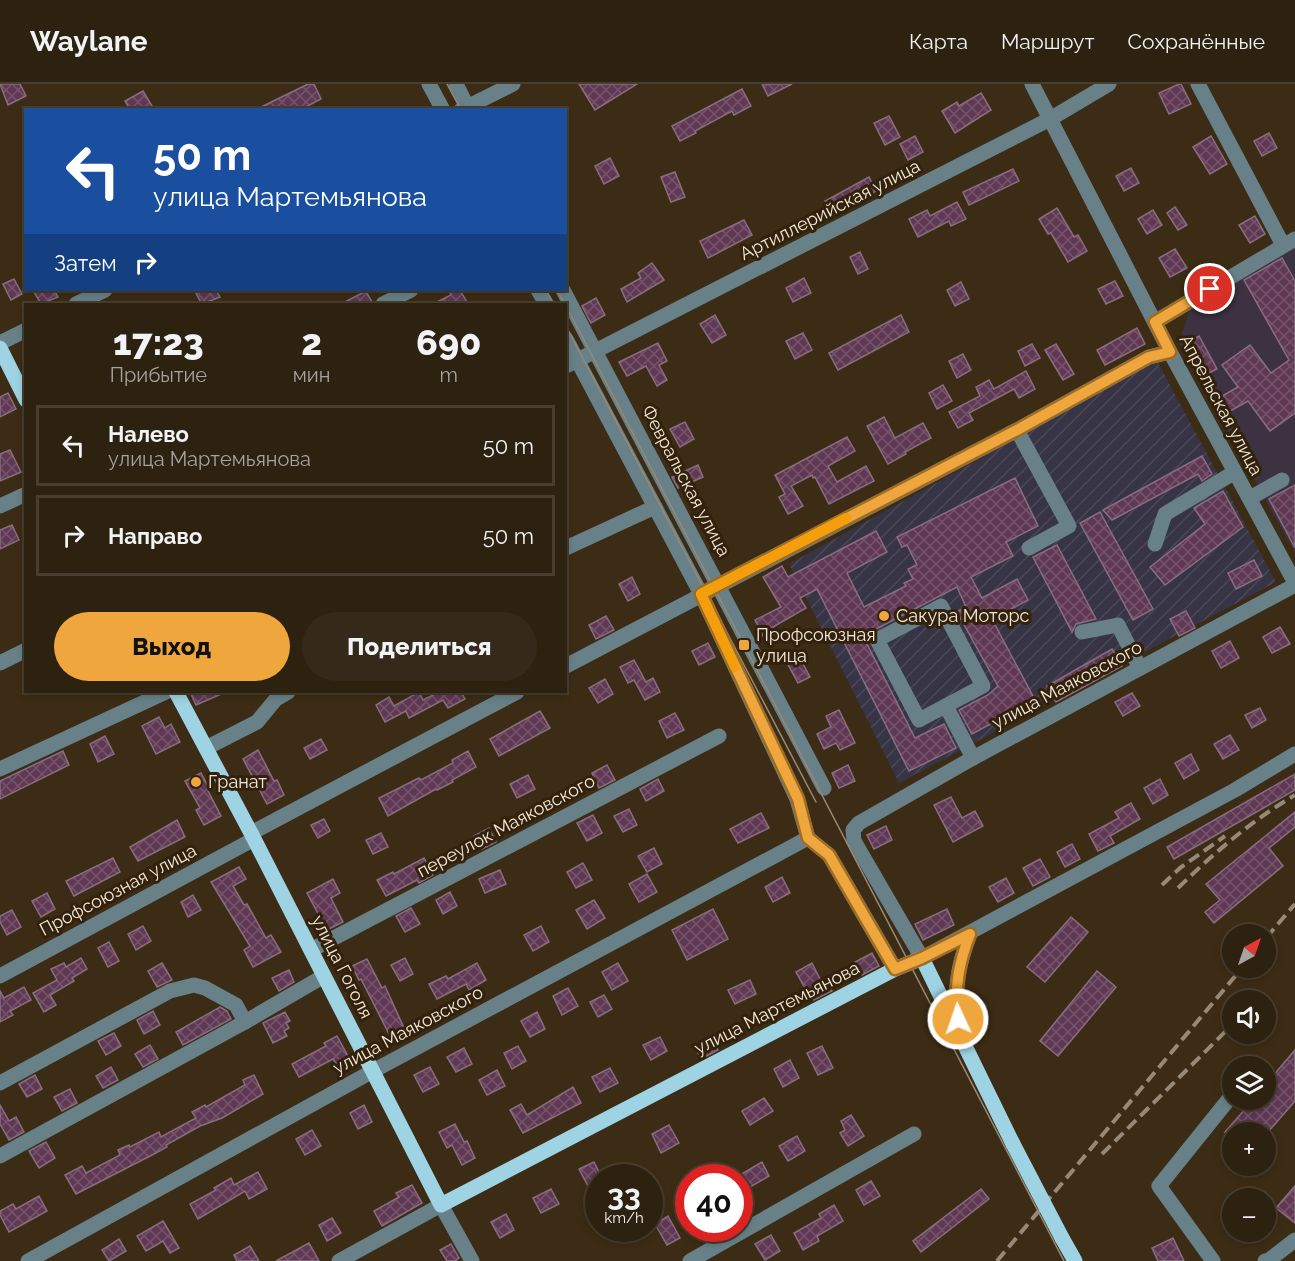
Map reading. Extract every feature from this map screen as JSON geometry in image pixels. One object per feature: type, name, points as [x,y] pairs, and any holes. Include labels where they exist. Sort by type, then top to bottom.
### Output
[{"type":"main road","points":[[0,348],[24,396]]},
{"type":"main road","name":"улица Гоголя","points":[[177,693],[253,836],[441,1205]]},
{"type":"main road","points":[[922,958],[1013,1144],[1075,1261]]},
{"type":"main road","name":"улица Мартемьянова","points":[[441,1205],[895,969],[922,958]]},
{"type":"street","points":[[429,84],[442,108]]},
{"type":"street","points":[[456,84],[466,108]]},
{"type":"street","points":[[468,108],[513,84]]},
{"type":"street","name":"Апрельская улица","points":[[1032,84],[1170,352],[1295,584]]},
{"type":"street","name":"Артиллерийская улица","points":[[571,363],[1050,119],[1109,84]]},
{"type":"street","points":[[1155,322],[1289,242],[1198,84]]},
{"type":"street","points":[[78,303],[103,291]]},
{"type":"street","points":[[385,303],[409,291]]},
{"type":"street","name":"Февральская улица","points":[[564,291],[824,788]]},
{"type":"street","points":[[0,343],[24,331]]},
{"type":"street","points":[[567,344],[571,363],[655,507],[701,594],[798,799],[808,838],[829,855],[895,969]]},
{"type":"street","points":[[567,665],[1017,430],[1149,357],[1170,352]]},
{"type":"street","points":[[1017,430],[1069,526],[1029,548]]},
{"type":"street","points":[[1155,544],[1165,514],[1235,472]]},
{"type":"street","points":[[1250,498],[1282,480]]},
{"type":"street","points":[[0,506],[24,495]]},
{"type":"street","points":[[567,548],[655,507]]},
{"type":"street","name":"улица Маяковского","points":[[922,958],[854,842],[853,830],[859,823],[973,758],[1295,584]]},
{"type":"street","points":[[941,606],[983,686],[946,706],[919,720],[877,640],[941,606]]},
{"type":"street","points":[[1082,632],[1118,625],[1140,668]]},
{"type":"street","points":[[0,663],[24,651]]},
{"type":"street","points":[[0,769],[164,693]]},
{"type":"street","points":[[206,748],[257,722],[276,699],[286,693]]},
{"type":"street","name":"Профсоюзная улица","points":[[0,976],[515,693]]},
{"type":"street","points":[[946,706],[973,758]]},
{"type":"street","name":"переулок Маяковского","points":[[311,950],[718,736]]},
{"type":"street","name":"улица Мартемьянова","points":[[922,958],[1235,790],[1295,754]]},
{"type":"street","name":"улица Маяковского","points":[[28,1261],[373,1071],[808,838]]},
{"type":"street","points":[[960,1035],[956,1002],[958,970],[970,934]]},
{"type":"street","points":[[0,1156],[245,1022],[324,976]]},
{"type":"street","points":[[0,1083],[170,991],[194,985],[220,994],[236,1005],[245,1022]]},
{"type":"street","points":[[1213,1261],[1159,1186],[1222,1108]]},
{"type":"street","points":[[690,1261],[915,1134]]},
{"type":"street","name":"улица Мартемьянова","points":[[339,1261],[441,1205]]},
{"type":"street","name":"улица Гоголя","points":[[441,1205],[472,1261]]},
{"type":"street","points":[[1265,1261],[1295,1240]]},
{"type":"shaded area","points":[[1295,244],[1295,553],[1179,343],[1191,305]]},
{"type":"shaded area","points":[[1157,361],[1276,582],[899,783],[789,564]]},
{"type":"building","points":[[0,84],[20,84],[26,96],[8,105]]},
{"type":"building","points":[[308,84],[314,84],[321,99],[304,108],[259,108]]},
{"type":"building","points":[[579,84],[637,84],[595,110]]},
{"type":"building","points":[[762,84],[792,84],[768,96]]},
{"type":"building","points":[[1179,84],[1191,104],[1169,114],[1159,93]]},
{"type":"building","points":[[742,89],[751,106],[734,115],[732,111],[680,141],[672,126]]},
{"type":"building","points":[[143,91],[152,106],[129,108],[125,101]]},
{"type":"building","points":[[981,93],[991,110],[955,133],[942,111],[957,102],[959,106]]},
{"type":"building","points":[[889,116],[900,137],[885,145],[874,123]]},
{"type":"building","points":[[1269,133],[1277,148],[1262,156],[1254,141]]},
{"type":"building","points":[[915,136],[923,152],[908,160],[900,144]]},
{"type":"building","points":[[1211,136],[1227,164],[1210,174],[1193,147]]},
{"type":"building","points":[[610,158],[619,176],[604,184],[595,166]]},
{"type":"building","points":[[1131,168],[1139,183],[1124,191],[1116,176]]},
{"type":"building","points":[[1013,169],[1019,181],[969,205],[963,192]]},
{"type":"building","points":[[675,172],[685,197],[671,202],[661,177]]},
{"type":"building","points":[[869,177],[876,191],[832,216],[825,201]]},
{"type":"building","points":[[957,202],[966,219],[951,226],[949,221],[918,237],[909,219],[927,210],[930,216]]},
{"type":"building","points":[[1175,207],[1187,225],[1178,230],[1167,213]]},
{"type":"building","points":[[1057,208],[1074,237],[1078,235],[1087,251],[1068,262],[1051,233],[1048,234],[1039,219]]},
{"type":"building","points":[[1153,210],[1162,225],[1147,234],[1138,219]]},
{"type":"building","points":[[1255,216],[1265,234],[1250,243],[1239,225]]},
{"type":"building","points":[[744,220],[752,235],[708,258],[700,241]]},
{"type":"building","points":[[1175,249],[1187,268],[1170,277],[1159,258]]},
{"type":"building","points":[[860,252],[868,269],[858,274],[850,257]]},
{"type":"building","points":[[1282,258],[1295,281],[1295,413],[1270,431],[1248,401],[1225,414],[1217,399],[1238,387],[1222,365],[1250,345],[1271,373],[1289,360],[1244,280]]},
{"type":"building","points":[[652,263],[664,280],[627,302],[621,289],[641,278],[638,273]]},
{"type":"building","points":[[804,278],[811,293],[793,302],[786,288]]},
{"type":"building","points":[[14,279],[22,294],[11,300],[3,284]]},
{"type":"building","points":[[1115,281],[1123,296],[1106,304],[1098,289]]},
{"type":"building","points":[[961,282],[969,299],[955,306],[947,290]]},
{"type":"building","points":[[34,291],[55,291],[58,297],[43,303],[40,303]]},
{"type":"building","points":[[195,291],[217,291],[220,297],[205,303],[201,303]]},
{"type":"building","points":[[366,291],[372,303],[343,303]]},
{"type":"building","points":[[449,291],[461,291],[467,303],[435,303],[451,295]]},
{"type":"building","points":[[596,298],[605,315],[591,323],[582,306]]},
{"type":"building","points":[[715,315],[726,335],[712,343],[700,324]]},
{"type":"building","points":[[901,315],[909,332],[838,370],[829,353]]},
{"type":"building","points":[[1137,328],[1145,344],[1105,365],[1097,350]]},
{"type":"building","points":[[803,333],[812,350],[795,359],[786,341]]},
{"type":"building","points":[[1199,336],[1217,369],[1203,376],[1194,363],[1197,361],[1186,344]]},
{"type":"building","points":[[658,343],[667,361],[659,365],[667,380],[657,386],[646,366],[627,376],[619,362]]},
{"type":"building","points":[[1032,344],[1040,358],[1025,366],[1018,351]]},
{"type":"building","points":[[1056,344],[1074,374],[1063,380],[1045,350]]},
{"type":"building","points":[[963,354],[971,370],[957,378],[949,361]]},
{"type":"building","points":[[1026,371],[1035,389],[1019,398],[1014,389],[969,413],[973,420],[958,428],[949,412],[980,396],[976,387],[989,380],[994,389]]},
{"type":"building","points":[[943,385],[952,401],[937,409],[929,393]]},
{"type":"building","points":[[8,393],[16,409],[0,417],[0,397]]},
{"type":"building","points":[[884,417],[895,438],[923,423],[931,438],[888,464],[867,426]]},
{"type":"building","points":[[685,422],[694,439],[680,447],[670,429]]},
{"type":"building","points":[[847,437],[855,451],[828,466],[837,482],[866,466],[874,481],[829,504],[812,475],[791,486],[803,506],[788,514],[779,497],[785,494],[775,475]]},
{"type":"building","points":[[10,450],[21,472],[0,481],[0,454]]},
{"type":"building","points":[[1202,456],[1212,474],[1202,481],[1198,474],[1112,520],[1103,510]]},
{"type":"building","points":[[698,465],[703,477],[678,488],[672,477]]},
{"type":"building","points":[[1015,478],[1038,526],[1006,542],[1013,556],[971,577],[982,598],[1017,579],[1028,600],[992,619],[1035,700],[972,734],[959,710],[988,695],[998,686],[957,612],[966,607],[957,587],[872,631],[865,640],[915,738],[944,724],[956,748],[909,771],[817,589],[800,598],[806,608],[773,627],[777,634],[765,640],[755,620],[781,607],[763,577],[782,566],[788,577],[876,531],[887,552],[847,573],[864,607],[906,586],[904,583],[913,579],[908,569],[917,565],[907,545],[902,547],[897,537]]},
{"type":"building","points":[[1295,485],[1295,548],[1269,499]]},
{"type":"building","points":[[1223,491],[1243,527],[1165,585],[1150,567],[1205,524],[1194,508]]},
{"type":"building","points":[[1100,512],[1153,609],[1133,620],[1080,523]]},
{"type":"building","points":[[12,525],[19,540],[0,549],[0,530]]},
{"type":"building","points":[[1057,545],[1096,619],[1076,624],[1072,632],[1033,557]]},
{"type":"building","points":[[1254,560],[1262,576],[1236,589],[1228,573]]},
{"type":"building","points":[[632,577],[640,594],[628,601],[619,584]]},
{"type":"building","points":[[1186,611],[1195,628],[1179,636],[1170,619]]},
{"type":"building","points":[[606,616],[614,630],[596,639],[589,625]]},
{"type":"building","points":[[1280,627],[1290,644],[1272,653],[1263,637]]},
{"type":"building","points":[[1230,641],[1239,658],[1221,668],[1212,651]]},
{"type":"building","points":[[708,643],[715,657],[699,665],[692,651]]},
{"type":"building","points":[[1112,649],[1122,666],[1056,702],[1047,686]]},
{"type":"building","points":[[797,653],[810,677],[798,683],[785,659]]},
{"type":"building","points":[[634,660],[646,682],[653,678],[660,692],[645,700],[634,680],[628,683],[620,667]]},
{"type":"building","points":[[605,679],[613,694],[598,703],[589,688]]},
{"type":"building","points":[[190,693],[224,693],[196,705]]},
{"type":"building","points":[[417,693],[423,700],[437,693],[462,693],[465,699],[448,708],[443,700],[409,718],[406,711],[385,722],[376,705],[389,697],[394,706]]},
{"type":"building","points":[[1132,693],[1140,706],[1123,716],[1115,702]]},
{"type":"building","points":[[1260,708],[1266,720],[1252,728],[1245,715]]},
{"type":"building","points":[[839,710],[855,743],[840,750],[836,743],[824,749],[817,734],[831,727],[826,716]]},
{"type":"building","points":[[540,711],[550,728],[499,756],[490,739]]},
{"type":"building","points":[[675,713],[684,730],[667,738],[659,721]]},
{"type":"building","points":[[159,717],[165,728],[171,724],[180,742],[156,754],[142,726]]},
{"type":"building","points":[[1230,735],[1239,750],[1223,759],[1214,744]]},
{"type":"building","points":[[105,736],[114,754],[98,762],[90,744]]},
{"type":"building","points":[[321,739],[327,750],[310,759],[304,748]]},
{"type":"building","points":[[258,750],[284,795],[267,804],[243,759]]},
{"type":"building","points":[[63,751],[69,765],[0,799],[0,781]]},
{"type":"building","points":[[468,751],[476,767],[452,780],[453,782],[388,816],[379,798],[419,778],[421,780],[453,763],[452,760]]},
{"type":"building","points":[[1191,754],[1199,770],[1184,779],[1175,763]]},
{"type":"building","points":[[607,765],[615,780],[599,788],[592,773]]},
{"type":"building","points":[[848,765],[855,781],[839,788],[832,773]]},
{"type":"building","points":[[201,773],[221,816],[204,825],[196,810],[200,808],[185,781]]},
{"type":"building","points":[[1295,774],[1295,790],[1174,859],[1167,847]]},
{"type":"building","points":[[528,775],[535,789],[517,798],[510,784]]},
{"type":"building","points":[[658,779],[664,791],[646,801],[640,789]]},
{"type":"building","points":[[1160,779],[1168,795],[1153,804],[1144,788]]},
{"type":"building","points":[[951,797],[962,818],[975,811],[983,826],[953,842],[934,805]]},
{"type":"building","points":[[1131,803],[1140,819],[1110,836],[1114,843],[1098,851],[1089,834],[1119,818],[1115,812]]},
{"type":"building","points":[[629,809],[637,825],[623,832],[614,816]]},
{"type":"building","points":[[1295,812],[1295,827],[1269,848],[1283,866],[1214,923],[1205,912],[1220,900],[1206,884]]},
{"type":"building","points":[[761,813],[769,828],[738,843],[730,829]]},
{"type":"building","points":[[593,815],[602,833],[587,841],[577,823]]},
{"type":"building","points":[[324,819],[330,831],[318,838],[311,825]]},
{"type":"building","points":[[177,820],[185,837],[138,861],[130,847]]},
{"type":"building","points":[[886,826],[892,840],[874,849],[867,835]]},
{"type":"building","points":[[489,828],[496,842],[482,849],[474,836]]},
{"type":"building","points":[[381,833],[388,847],[373,854],[366,840]]},
{"type":"building","points":[[1072,844],[1080,859],[1065,867],[1057,852]]},
{"type":"building","points":[[654,848],[662,864],[647,872],[638,856]]},
{"type":"building","points":[[113,858],[120,872],[74,896],[66,881]]},
{"type":"building","points":[[424,858],[433,875],[419,883],[417,880],[386,896],[377,880]]},
{"type":"building","points":[[1040,859],[1050,877],[1033,886],[1023,868]]},
{"type":"building","points":[[583,863],[592,880],[576,888],[567,872]]},
{"type":"building","points":[[239,867],[246,879],[233,886],[244,905],[247,904],[266,938],[271,935],[281,952],[253,967],[244,950],[250,946],[211,882]]},
{"type":"building","points":[[500,870],[506,884],[485,893],[479,879]]},
{"type":"building","points":[[647,874],[657,892],[639,902],[629,884]]},
{"type":"building","points":[[782,877],[790,893],[773,902],[765,887]]},
{"type":"building","points":[[1006,878],[1014,893],[998,902],[989,887]]},
{"type":"building","points":[[333,879],[340,893],[331,898],[343,922],[321,933],[317,924],[322,921],[307,893]]},
{"type":"building","points":[[450,892],[457,906],[443,914],[436,900]]},
{"type":"building","points":[[47,893],[55,909],[41,917],[32,901]]},
{"type":"building","points":[[193,895],[201,910],[188,917],[181,902]]},
{"type":"building","points":[[594,900],[605,918],[587,929],[576,910]]},
{"type":"building","points":[[411,908],[420,924],[405,932],[396,916]]},
{"type":"building","points":[[713,909],[728,939],[687,960],[672,930]]},
{"type":"building","points":[[947,909],[954,925],[923,940],[915,924]]},
{"type":"building","points":[[12,910],[21,927],[7,935],[0,922],[0,916]]},
{"type":"building","points":[[1071,917],[1088,932],[1045,982],[1027,967]]},
{"type":"building","points":[[143,926],[151,941],[136,950],[128,934]]},
{"type":"building","points":[[541,926],[549,942],[533,951],[524,935]]},
{"type":"building","points":[[109,942],[119,961],[108,967],[98,948]]},
{"type":"building","points":[[872,953],[879,966],[862,975],[855,962]]},
{"type":"building","points":[[81,958],[87,969],[72,978],[74,981],[50,995],[56,1005],[44,1012],[33,993],[57,980],[51,969],[64,963],[66,967]]},
{"type":"building","points":[[405,958],[413,974],[400,981],[391,965]]},
{"type":"building","points":[[367,959],[382,988],[385,986],[404,1028],[390,1036],[352,966]]},
{"type":"building","points":[[162,963],[172,980],[157,987],[148,971]]},
{"type":"building","points":[[477,963],[486,980],[469,990],[466,984],[437,999],[429,984],[446,976],[448,979]]},
{"type":"building","points":[[618,963],[628,981],[612,990],[602,972]]},
{"type":"building","points":[[812,963],[823,985],[828,982],[832,991],[814,1000],[808,987],[805,988],[796,972]]},
{"type":"building","points":[[289,970],[294,982],[279,991],[272,978]]},
{"type":"building","points":[[1097,971],[1116,987],[1058,1056],[1040,1041]]},
{"type":"building","points":[[750,980],[756,994],[735,1004],[728,990]]},
{"type":"building","points":[[24,987],[31,1000],[10,1011],[13,1015],[0,1022],[0,991],[4,998]]},
{"type":"building","points":[[568,988],[578,1006],[562,1015],[553,996]]},
{"type":"building","points":[[604,995],[612,1009],[598,1017],[590,1002]]},
{"type":"building","points":[[220,1007],[227,1011],[231,1019],[183,1045],[176,1032]]},
{"type":"building","points":[[153,1011],[160,1025],[144,1034],[137,1020]]},
{"type":"building","points":[[285,1012],[290,1021],[286,1023],[289,1028],[284,1031],[287,1036],[273,1043],[263,1023]]},
{"type":"building","points":[[537,1012],[545,1029],[530,1037],[521,1021]]},
{"type":"building","points":[[114,1033],[121,1046],[106,1055],[98,1041]]},
{"type":"building","points":[[337,1036],[349,1058],[337,1065],[333,1059],[299,1077],[292,1064],[326,1046],[324,1043]]},
{"type":"building","points":[[660,1037],[667,1051],[651,1060],[643,1045]]},
{"type":"building","points":[[713,1040],[718,1050],[701,1059],[696,1049]]},
{"type":"building","points":[[150,1045],[158,1059],[143,1067],[135,1054]]},
{"type":"building","points":[[518,1046],[526,1061],[512,1069],[504,1053]]},
{"type":"building","points":[[822,1046],[833,1068],[818,1075],[807,1053]]},
{"type":"building","points":[[464,1048],[472,1064],[456,1072],[447,1057]]},
{"type":"building","points":[[1295,1050],[1295,1101],[1276,1123],[1234,1122],[1244,1110],[1276,1110],[1276,1072]]},
{"type":"building","points":[[790,1060],[799,1078],[783,1087],[774,1069]]},
{"type":"building","points":[[111,1067],[118,1080],[103,1088],[96,1076]]},
{"type":"building","points":[[430,1067],[439,1084],[423,1092],[414,1075]]},
{"type":"building","points":[[610,1068],[618,1083],[600,1092],[592,1077]]},
{"type":"building","points":[[497,1070],[505,1086],[487,1095],[479,1080]]},
{"type":"building","points":[[35,1075],[42,1089],[27,1097],[19,1084]]},
{"type":"building","points":[[254,1075],[263,1094],[222,1118],[200,1126],[166,1145],[167,1147],[76,1194],[65,1175],[82,1166],[86,1173],[120,1155],[118,1150],[129,1145],[130,1147],[159,1132],[161,1137],[196,1118],[192,1112],[205,1105],[206,1107],[245,1085],[243,1080]]},
{"type":"building","points":[[573,1087],[581,1103],[523,1133],[510,1110],[521,1104],[527,1115]]},
{"type":"building","points":[[70,1089],[77,1103],[62,1111],[54,1097]]},
{"type":"building","points":[[764,1098],[773,1111],[750,1125],[742,1111]]},
{"type":"building","points":[[0,1105],[9,1121],[16,1117],[24,1132],[9,1140],[0,1124]]},
{"type":"building","points":[[364,1105],[372,1122],[358,1129],[350,1113]]},
{"type":"building","points":[[851,1115],[864,1136],[848,1146],[840,1133],[845,1130],[841,1121]]},
{"type":"building","points":[[455,1124],[475,1158],[462,1165],[452,1145],[447,1148],[439,1132]]},
{"type":"building","points":[[669,1125],[679,1143],[661,1153],[652,1134]]},
{"type":"building","points":[[312,1130],[321,1146],[305,1155],[296,1139]]},
{"type":"building","points":[[797,1136],[805,1151],[788,1161],[779,1146]]},
{"type":"building","points":[[46,1142],[55,1158],[39,1168],[29,1151]]},
{"type":"building","points":[[762,1162],[769,1176],[753,1185],[753,1167]]},
{"type":"building","points":[[585,1166],[585,1180],[579,1169]]},
{"type":"building","points":[[258,1172],[267,1189],[249,1199],[245,1191],[198,1219],[190,1204],[216,1190],[214,1188],[231,1178],[234,1185]]},
{"type":"building","points":[[871,1181],[880,1196],[864,1205],[856,1190]]},
{"type":"building","points":[[412,1185],[422,1203],[382,1226],[374,1211],[399,1197],[396,1193]]},
{"type":"building","points":[[1295,1186],[1295,1223],[1276,1208]]},
{"type":"building","points":[[551,1189],[559,1204],[541,1213],[533,1198]]},
{"type":"building","points":[[981,1189],[989,1199],[921,1252],[913,1241]]},
{"type":"building","points":[[39,1196],[47,1211],[9,1232],[0,1211],[13,1204],[16,1209]]},
{"type":"building","points":[[834,1205],[843,1221],[817,1236],[819,1241],[803,1250],[794,1233],[821,1218],[819,1214]]},
{"type":"building","points":[[506,1214],[514,1230],[500,1238],[491,1222]]},
{"type":"building","points":[[668,1216],[675,1229],[675,1241],[667,1245],[663,1238],[663,1219]]},
{"type":"building","points":[[332,1218],[341,1233],[327,1241],[319,1225]]},
{"type":"building","points":[[163,1221],[179,1248],[170,1253],[163,1241],[146,1251],[137,1236]]},
{"type":"building","points":[[771,1235],[780,1251],[765,1260],[755,1244]]},
{"type":"building","points":[[1173,1238],[1184,1261],[1158,1261],[1152,1248]]},
{"type":"building","points":[[119,1239],[126,1251],[109,1261],[102,1250]]},
{"type":"building","points":[[309,1243],[319,1261],[276,1261]]},
{"type":"building","points":[[451,1244],[459,1258],[455,1261],[447,1261],[440,1250]]},
{"type":"building","points":[[250,1246],[259,1261],[237,1261],[234,1255]]},
{"type":"tram line","points":[[447,84],[460,108]]},
{"type":"tram line","points":[[547,291],[553,303]]},
{"type":"tram line","points":[[558,291],[564,303]]},
{"type":"tram line","points":[[567,308],[1064,1261]]},
{"type":"tram line","points":[[567,328],[816,802]]},
{"type":"railway","points":[[1178,888],[1234,838],[1295,795]]},
{"type":"railway","points":[[1162,885],[1180,868],[1225,836]]},
{"type":"railway","points":[[1276,926],[1295,904]]},
{"type":"railway","points":[[997,1261],[1234,978]]},
{"type":"railway","points":[[1102,1154],[1222,1035]]},
{"type":"slow traffic","points":[[735,667],[701,594],[846,518]]},
{"type":"place","name":"Сакура Моторс","points":[[884,616]]},
{"type":"place","name":"Профсоюзная улица","points":[[744,645]]},
{"type":"place","name":"Гранат","points":[[196,782]]},
{"type":"route","points":[[958,1019],[956,1002],[958,970],[970,934],[895,969],[829,855],[808,838],[798,799],[701,594],[1017,430],[1149,357],[1170,352],[1155,322],[1210,289]]}]
